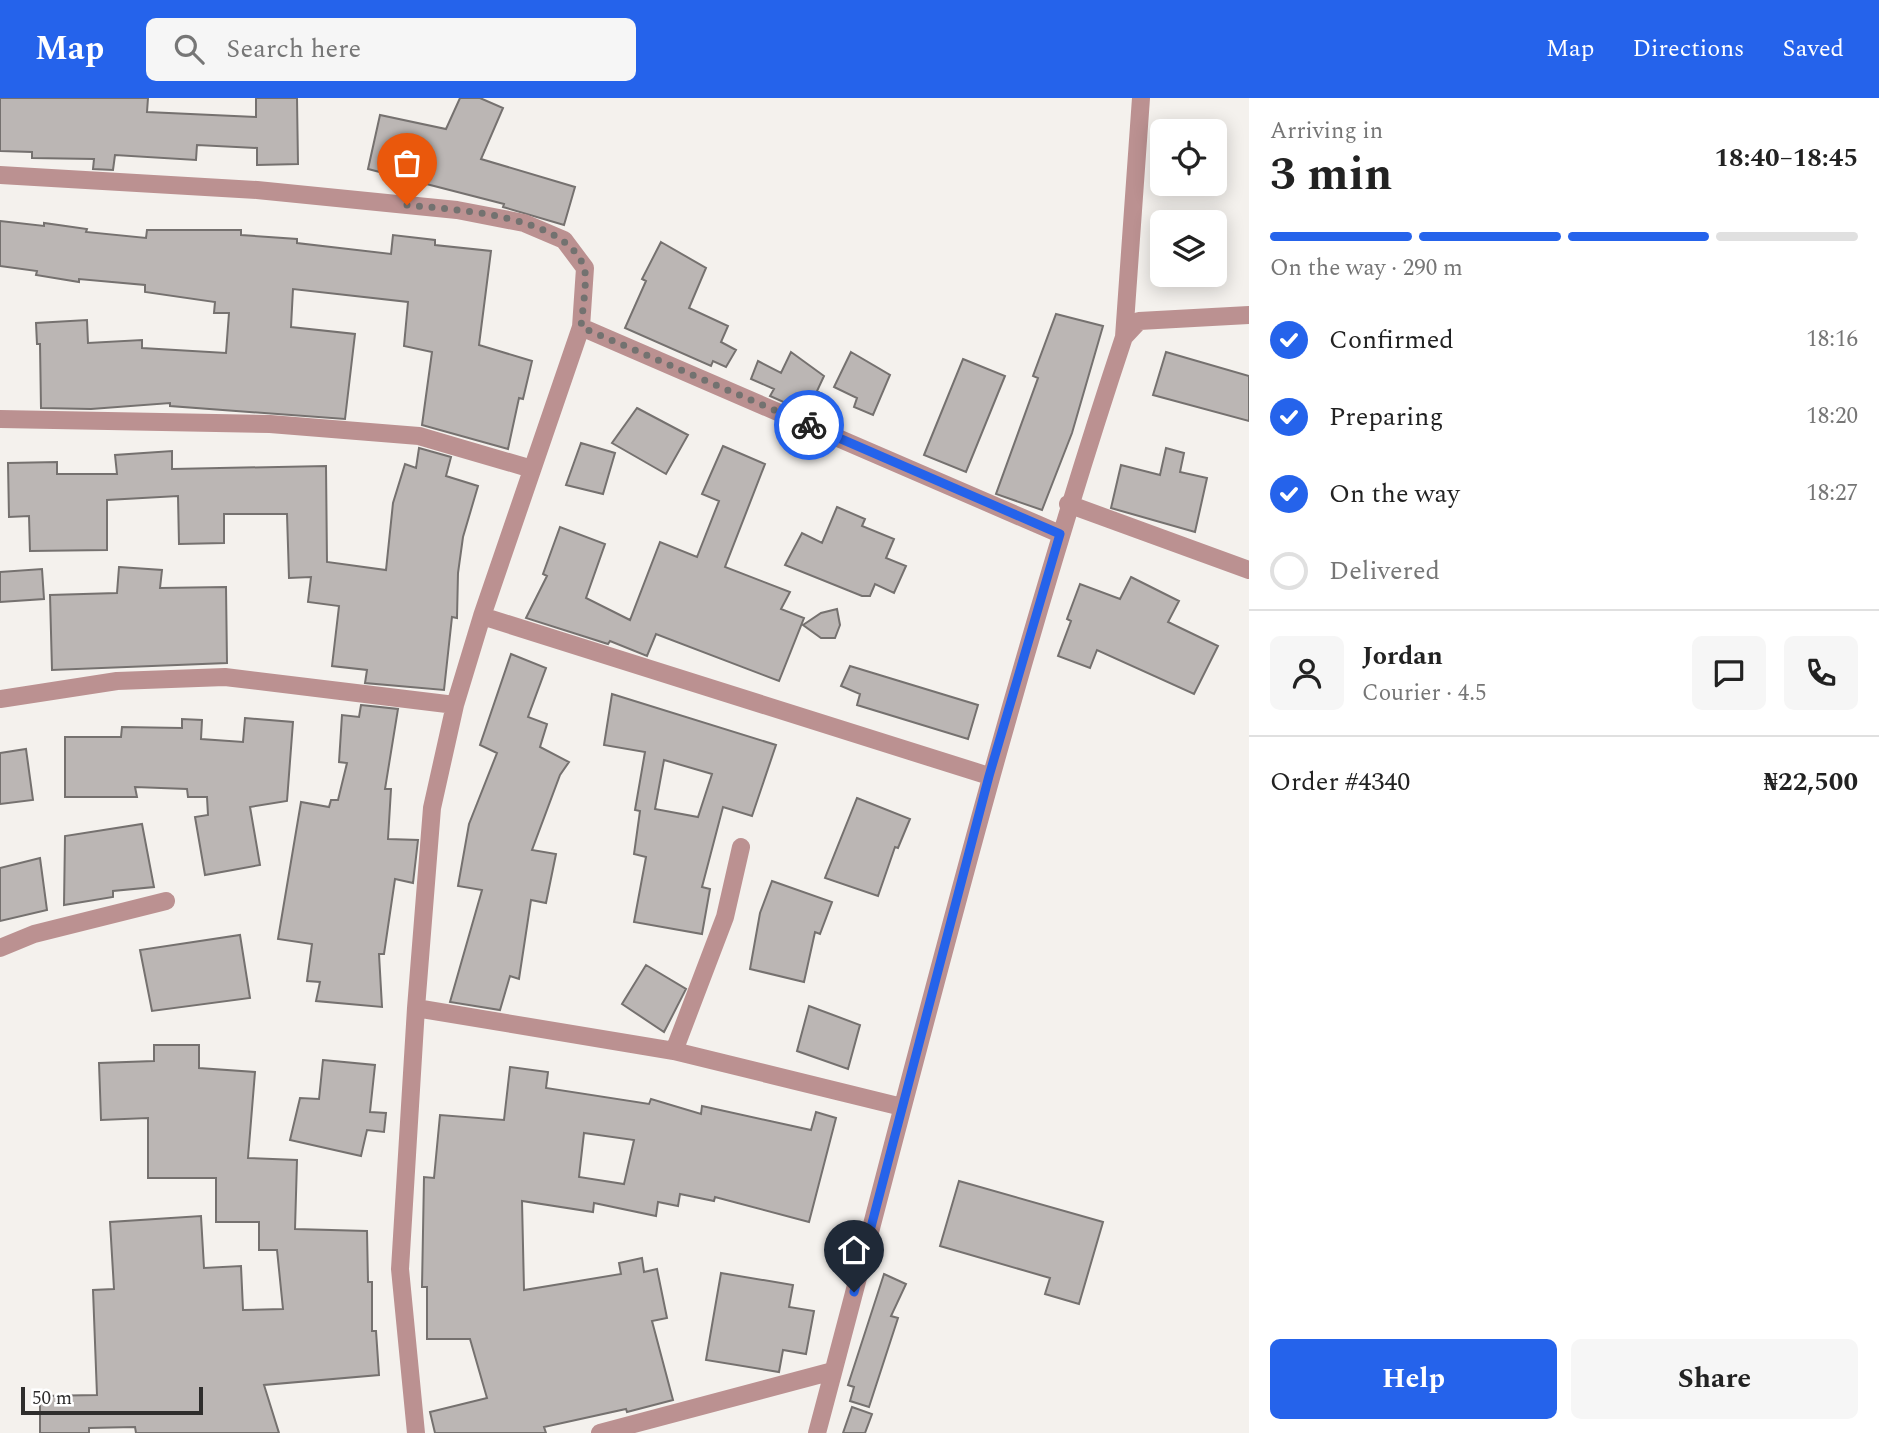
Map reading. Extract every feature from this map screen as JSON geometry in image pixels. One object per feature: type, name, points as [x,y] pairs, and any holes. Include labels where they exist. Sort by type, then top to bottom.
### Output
[{"type":"street","points":[[817,1433],[989,776],[1068,504],[1124,337],[1141,98]]},
{"type":"street","points":[[0,175],[257,190],[457,210],[524,223],[564,240],[584,268],[581,327],[482,616],[456,705],[432,808],[416,1008],[400,1269],[416,1433]]},
{"type":"street","points":[[1124,337],[1139,321],[1249,315]]},
{"type":"street","points":[[581,327],[1060,534]]},
{"type":"street","points":[[0,419],[270,424],[419,436],[532,469]]},
{"type":"street","points":[[1068,504],[1249,570]]},
{"type":"street","points":[[482,616],[989,776]]},
{"type":"street","points":[[0,699],[117,681],[225,677],[456,705]]},
{"type":"street","points":[[674,1051],[725,917],[741,847]]},
{"type":"street","points":[[0,948],[34,934],[166,901]]},
{"type":"street","points":[[416,1008],[674,1051],[902,1107]]},
{"type":"street","points":[[600,1433],[834,1371]]},
{"type":"building","points":[[0,98],[148,98],[147,112],[256,117],[256,98],[297,98],[298,164],[257,165],[257,148],[197,145],[196,160],[115,155],[113,170],[93,169],[94,159],[32,158],[32,152],[0,151]]},
{"type":"building","points":[[460,98],[480,98],[503,108],[481,159],[575,187],[564,225],[503,207],[504,204],[368,169],[380,115],[446,129]]},
{"type":"building","points":[[0,221],[44,226],[44,223],[87,229],[86,232],[146,238],[147,230],[241,230],[241,235],[297,239],[297,243],[391,254],[393,235],[435,240],[435,245],[491,251],[479,345],[532,361],[523,399],[519,398],[508,449],[422,425],[432,352],[404,346],[408,302],[293,289],[291,327],[355,334],[345,419],[170,406],[170,403],[91,409],[41,408],[40,344],[37,344],[36,323],[87,320],[88,343],[142,340],[142,348],[226,353],[229,313],[214,313],[215,302],[145,292],[145,285],[79,279],[79,282],[36,275],[37,271],[0,266]]},
{"type":"building","points":[[661,242],[706,268],[689,308],[728,326],[721,342],[736,350],[726,367],[713,361],[711,366],[625,328],[646,281],[642,279]]},
{"type":"building","points":[[1056,314],[1103,326],[1072,433],[1042,510],[996,494],[1038,378],[1033,376]]},
{"type":"building","points":[[791,352],[824,376],[817,391],[822,394],[815,409],[810,407],[808,413],[770,396],[774,389],[751,379],[758,361],[781,373]]},
{"type":"building","points":[[851,352],[890,375],[873,415],[854,407],[857,398],[834,387]]},
{"type":"building","points":[[1166,352],[1249,376],[1249,421],[1153,395]]},
{"type":"building","points":[[963,359],[1005,376],[966,472],[924,455]]},
{"type":"building","points":[[637,408],[688,435],[666,474],[612,443]]},
{"type":"building","points":[[581,443],[615,453],[603,494],[566,485]]},
{"type":"building","points":[[723,446],[765,464],[725,567],[790,592],[781,609],[804,618],[779,681],[656,634],[647,656],[610,641],[608,644],[526,618],[547,576],[543,574],[560,527],[605,544],[586,598],[630,620],[660,542],[697,557],[719,501],[702,494]]},
{"type":"building","points":[[419,448],[451,457],[446,476],[478,486],[463,537],[458,573],[457,618],[452,617],[444,690],[365,683],[367,670],[332,666],[339,606],[308,602],[311,577],[289,578],[287,514],[224,514],[224,543],[179,544],[178,496],[107,500],[107,550],[30,551],[29,516],[9,517],[8,463],[57,462],[57,474],[117,474],[115,455],[172,451],[172,469],[326,466],[327,562],[386,570],[393,503],[405,464],[416,468]]},
{"type":"building","points":[[1166,448],[1184,453],[1180,472],[1207,478],[1195,532],[1111,508],[1121,465],[1160,475]]},
{"type":"building","points":[[837,507],[865,519],[862,526],[894,539],[886,558],[906,566],[894,593],[875,584],[870,596],[862,596],[785,565],[802,533],[822,543]]},
{"type":"building","points":[[119,567],[162,570],[160,588],[226,587],[227,663],[52,670],[50,595],[117,593]]},
{"type":"building","points":[[42,569],[44,599],[0,602],[0,572]]},
{"type":"building","points":[[1131,577],[1179,601],[1168,622],[1218,646],[1194,694],[1097,650],[1090,668],[1058,656],[1071,621],[1067,619],[1080,584],[1120,599]]},
{"type":"building","points":[[837,609],[840,625],[835,638],[821,638],[803,625],[821,613]]},
{"type":"building","points":[[511,654],[546,668],[528,717],[547,724],[540,747],[569,762],[560,775],[532,850],[556,854],[546,903],[531,900],[519,979],[510,976],[500,1010],[450,1002],[482,890],[458,886],[469,824],[497,753],[480,745]]},
{"type":"building","points":[[850,666],[978,705],[968,739],[857,705],[860,694],[841,686]]},
{"type":"building","points":[[612,694],[776,745],[752,816],[723,807],[702,887],[710,889],[702,934],[634,922],[646,857],[634,854],[640,811],[635,810],[645,752],[604,745]],"holes":[[[664,760],[712,774],[698,817],[655,809]]]},
{"type":"building","points":[[361,705],[398,709],[385,789],[391,789],[388,839],[418,840],[413,883],[395,879],[384,954],[379,954],[382,1007],[316,1001],[320,982],[307,981],[312,944],[278,939],[301,802],[329,807],[331,800],[338,800],[347,763],[339,762],[342,715],[359,717]]},
{"type":"building","points":[[245,718],[293,722],[287,801],[250,807],[260,865],[205,875],[195,817],[208,815],[207,797],[188,797],[187,789],[135,787],[137,797],[65,797],[65,737],[121,737],[122,727],[182,728],[182,719],[202,720],[201,739],[243,742]]},
{"type":"building","points":[[26,749],[33,800],[0,804],[0,753]]},
{"type":"building","points":[[857,798],[910,819],[898,848],[895,847],[878,896],[825,878]]},
{"type":"building","points":[[142,824],[154,887],[113,891],[113,897],[64,905],[65,836]]},
{"type":"building","points":[[40,858],[47,910],[0,921],[0,868]]},
{"type":"building","points":[[772,881],[832,902],[820,934],[815,932],[804,982],[750,969],[760,913]]},
{"type":"building","points":[[240,935],[250,998],[152,1011],[140,950]]},
{"type":"building","points":[[646,965],[686,989],[664,1032],[622,1004]]},
{"type":"building","points":[[809,1006],[860,1025],[848,1069],[797,1051]]},
{"type":"building","points":[[154,1045],[199,1045],[199,1068],[255,1072],[248,1158],[297,1160],[295,1229],[367,1231],[368,1282],[372,1282],[372,1331],[376,1331],[379,1375],[264,1385],[279,1433],[136,1433],[135,1427],[89,1428],[89,1433],[40,1433],[40,1396],[97,1395],[93,1290],[114,1289],[110,1222],[201,1216],[204,1268],[241,1266],[243,1310],[283,1309],[277,1250],[259,1250],[259,1222],[216,1222],[216,1178],[148,1178],[148,1118],[101,1120],[99,1063],[154,1061]]},
{"type":"building","points":[[323,1060],[375,1065],[370,1112],[386,1113],[384,1132],[367,1130],[361,1156],[290,1140],[300,1098],[319,1099]]},
{"type":"building","points":[[510,1067],[548,1072],[546,1088],[649,1104],[651,1099],[701,1114],[702,1106],[811,1130],[816,1112],[836,1118],[809,1222],[715,1197],[714,1201],[680,1194],[678,1206],[658,1202],[656,1216],[594,1203],[593,1212],[522,1201],[524,1290],[621,1274],[619,1263],[642,1258],[644,1272],[657,1269],[667,1318],[652,1321],[673,1400],[627,1412],[626,1409],[544,1427],[546,1433],[435,1433],[430,1412],[487,1398],[470,1339],[427,1339],[427,1287],[422,1287],[424,1177],[434,1178],[440,1115],[504,1120]],"holes":[[[584,1133],[634,1140],[624,1184],[579,1177]]]},
{"type":"building","points":[[959,1181],[1103,1222],[1079,1304],[1045,1294],[1050,1278],[940,1246]]},
{"type":"building","points":[[721,1273],[793,1285],[789,1307],[814,1311],[806,1354],[783,1350],[779,1372],[706,1360]]},
{"type":"building","points":[[884,1274],[906,1284],[891,1316],[898,1318],[869,1407],[850,1401],[854,1387],[848,1385]]},
{"type":"building","points":[[852,1407],[872,1414],[865,1433],[843,1433]]},
{"type":"way so far","points":[[407,205],[457,210],[524,223],[564,240],[584,268],[581,327],[809,425]]},
{"type":"route","points":[[809,425],[1060,534],[989,776],[854,1292]]}]
